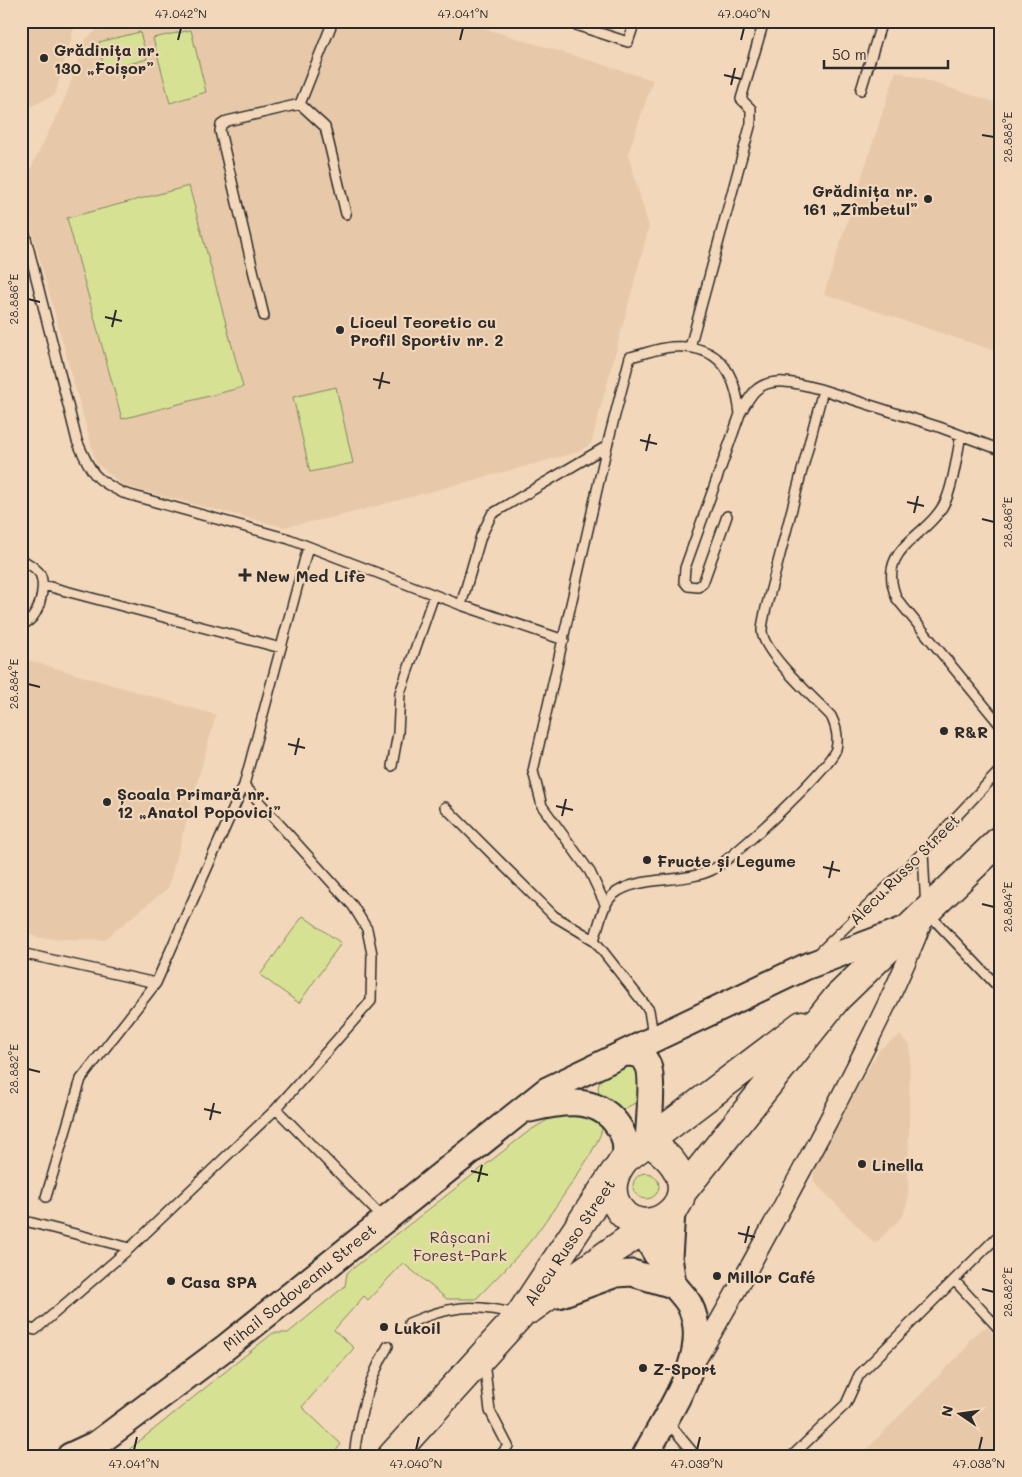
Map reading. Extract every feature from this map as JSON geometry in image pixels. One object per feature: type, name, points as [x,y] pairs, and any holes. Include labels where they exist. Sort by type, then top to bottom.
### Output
[{"type":"main road","name":"Alecu Russo Street","points":[[520,1315],[547,1299],[656,1215],[837,998],[1001,839]]},
{"type":"main road","name":"Mihail Sadoveanu Street","points":[[70,1456],[98,1443],[226,1347],[547,1090],[806,967],[918,920]]},
{"type":"main road","name":"Alecu Russo Street","points":[[648,1142],[837,998]]},
{"type":"main road","points":[[621,1164],[648,1142],[650,1070],[654,1039]]},
{"type":"main road","points":[[650,1070],[644,1058],[639,1055],[616,1058],[591,1081],[592,1097],[598,1107],[614,1120],[624,1134],[627,1146],[612,1191],[615,1202],[621,1212],[656,1215]]},
{"type":"main road","name":"Mihail Sadoveanu Street","points":[[523,1110],[555,1103],[580,1103],[598,1107]]},
{"type":"main road","points":[[645,1456],[692,1368],[696,1341],[693,1316],[688,1304],[673,1285],[656,1215],[681,1181],[671,1159],[648,1142]]},
{"type":"main road","name":"Alecu Russo Street","points":[[392,1456],[520,1315],[621,1164]]},
{"type":"main road","points":[[656,1215],[669,1257],[673,1285]]},
{"type":"main road","points":[[547,1299],[616,1274],[632,1273],[673,1285]]},
{"type":"street","points":[[692,1368],[785,1200],[880,1021],[902,975],[918,920]]},
{"type":"lane","points":[[300,104],[333,21]]},
{"type":"lane","points":[[563,21],[628,42],[635,21]]},
{"type":"lane","points":[[690,347],[751,123],[751,109],[741,99],[764,21]]},
{"type":"lane","points":[[861,90],[882,21]]},
{"type":"lane","points":[[300,104],[325,126],[346,214]]},
{"type":"lane","points":[[264,316],[220,130],[221,125],[227,121],[300,104]]},
{"type":"lane","points":[[21,218],[77,441],[92,474],[104,484],[123,493],[277,535],[461,605],[564,640]]},
{"type":"lane","points":[[606,906],[590,872],[542,806],[533,771],[607,446],[630,357],[670,347],[690,347],[722,361],[734,380],[740,414]]},
{"type":"lane","points":[[727,516],[703,583],[698,587],[688,586],[684,581],[685,568],[740,414],[754,392],[765,383],[779,382],[823,390],[1001,450]]},
{"type":"lane","points":[[594,940],[612,895],[632,886],[698,875],[729,859],[820,772],[835,750],[836,726],[831,716],[775,658],[766,646],[762,632],[765,612],[823,390]]},
{"type":"lane","points":[[961,435],[946,500],[935,516],[896,554],[891,572],[892,588],[897,599],[1001,726]]},
{"type":"lane","points":[[461,605],[481,536],[492,514],[607,446]]},
{"type":"lane","points":[[46,1197],[80,1079],[156,983],[244,785],[308,547]]},
{"type":"lane","points":[[21,559],[40,574],[43,585],[34,618],[30,622],[21,624]]},
{"type":"lane","points":[[43,585],[281,648]]},
{"type":"lane","points":[[392,766],[398,733],[400,693],[434,595]]},
{"type":"lane","name":"Alecu Russo Street","points":[[806,967],[923,852],[1001,769]]},
{"type":"lane","points":[[21,1326],[35,1330],[130,1248],[276,1109],[371,1001],[372,954],[367,929],[353,906],[244,785]]},
{"type":"lane","points":[[445,807],[554,916],[594,940],[649,1010],[654,1039]]},
{"type":"lane","points":[[923,852],[918,920],[1001,990]]},
{"type":"lane","points":[[21,953],[156,983]]},
{"type":"lane","points":[[276,1109],[384,1219]]},
{"type":"lane","points":[[21,1220],[130,1248]]},
{"type":"lane","points":[[792,1456],[846,1404],[859,1375],[1001,1233]]},
{"type":"lane","points":[[954,1280],[1001,1330]]},
{"type":"lane","points":[[409,1322],[440,1310],[472,1307],[520,1315]]},
{"type":"lane","points":[[354,1456],[364,1401],[377,1366],[388,1346]]},
{"type":"lane","points":[[484,1354],[490,1411],[508,1446],[500,1456]]},
{"type":"lane","points":[[664,1418],[696,1456]]},
{"type":"shaded area","name":"Grădinița nr. 130 „Foișor”","points":[[21,21],[76,21],[55,95],[25,109],[21,108]]},
{"type":"shaded area","name":"Liceul Teoretic cu Profil Sportiv nr. 2","points":[[108,21],[460,21],[653,80],[628,154],[649,227],[591,444],[578,452],[332,518],[283,527],[124,486],[96,463],[31,228],[25,195],[29,172],[66,96],[85,40]]},
{"type":"shaded area","name":"Grădinița nr. 161 „Zîmbetul”","points":[[896,71],[1001,104],[1001,353],[824,294]]},
{"type":"shaded area","name":"Școala Primară nr. 12 „Anatol Popovici”","points":[[21,658],[216,715],[168,888],[104,940],[40,938],[21,931]]},
{"type":"shaded area","points":[[900,1035],[910,1045],[908,1200],[903,1216],[874,1243],[814,1182],[814,1159],[880,1049]]},
{"type":"shaded area","points":[[987,1327],[1001,1342],[1001,1456],[860,1456],[968,1346],[968,1341],[981,1329]]},
{"type":"green space","points":[[191,30],[206,92],[170,103],[153,38]]},
{"type":"green space","points":[[140,32],[147,59],[104,71],[99,42]]},
{"type":"green space","points":[[189,186],[243,387],[122,419],[67,218]]},
{"type":"green space","points":[[336,387],[353,463],[310,472],[293,397]]},
{"type":"green space","points":[[303,916],[341,943],[299,1003],[260,975]]},
{"type":"green space","points":[[637,1062],[642,1099],[619,1112],[607,1104],[600,1096],[598,1086],[600,1080],[617,1067]]},
{"type":"green space","name":"Râșcani Forest-Park","points":[[563,1115],[591,1119],[602,1127],[594,1148],[536,1234],[476,1299],[447,1299],[403,1263],[368,1300],[364,1296],[334,1330],[354,1348],[302,1407],[341,1444],[332,1456],[121,1456],[273,1333],[288,1333],[345,1286],[347,1273],[529,1131],[549,1119]]},
{"type":"green space","points":[[646,1173],[655,1177],[659,1186],[655,1195],[646,1199],[637,1195],[633,1186],[637,1177]]},
{"type":"place","name":"Grădinița nr. 130 „Foișor”","points":[[44,58]]},
{"type":"place","name":"Grădinița nr. 161 „Zîmbetul”","points":[[928,199]]},
{"type":"place","name":"Liceul Teoretic cu Profil Sportiv nr. 2","points":[[340,330]]},
{"type":"place","name":"New Med Life","points":[[245,575]]},
{"type":"place","name":"R&R","points":[[944,731]]},
{"type":"place","name":"Școala Primară nr. 12 „Anatol Popovici”","points":[[107,802]]},
{"type":"place","name":"Fructe și Legume","points":[[647,860]]},
{"type":"place","name":"Linella","points":[[862,1164]]},
{"type":"place","name":"Millor Café","points":[[717,1276]]},
{"type":"place","name":"Casa SPA","points":[[171,1281]]},
{"type":"place","name":"Lukoil","points":[[384,1327]]},
{"type":"place","name":"Z-Sport","points":[[643,1368]]}]
